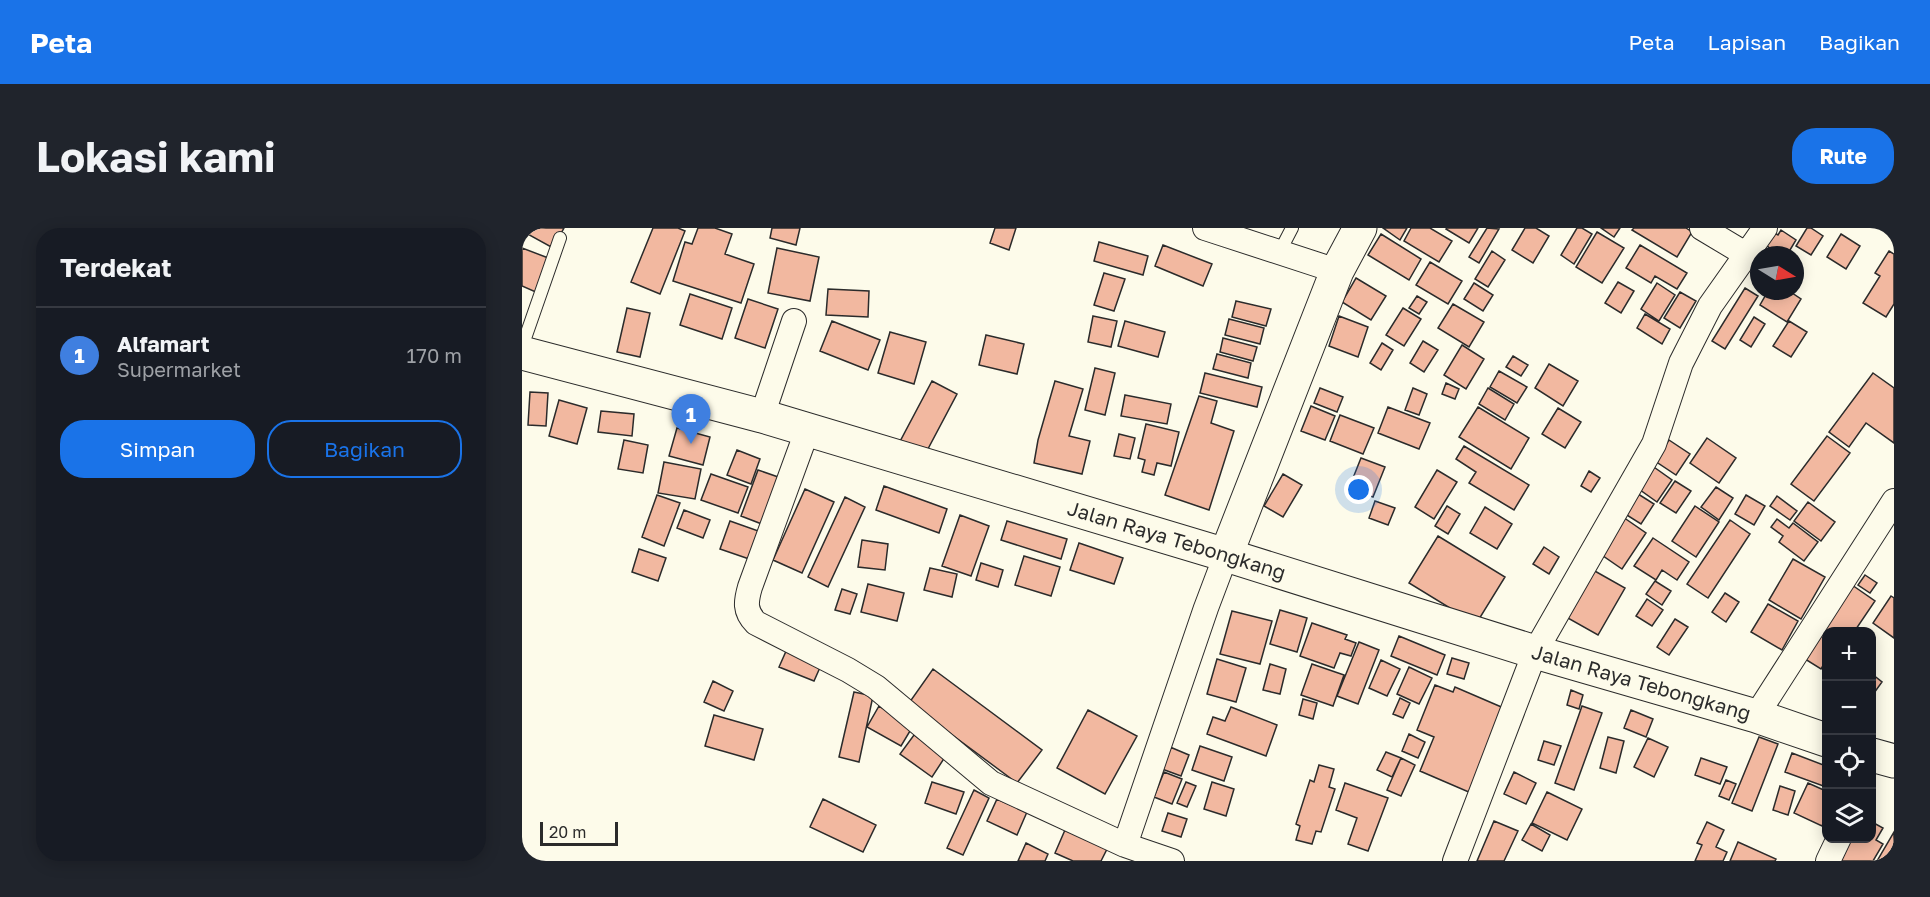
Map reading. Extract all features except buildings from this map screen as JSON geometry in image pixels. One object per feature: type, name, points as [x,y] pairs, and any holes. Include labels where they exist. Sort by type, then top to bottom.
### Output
[{"type":"main road","points":[[1226,555],[1337,271],[1360,228]]},
{"type":"main road","name":"Jalan Raya Tebongkang","points":[[522,353],[762,416],[1226,555],[1534,652],[1756,716],[1822,738]]},
{"type":"street","points":[[1205,228],[1337,271]]},
{"type":"street","points":[[1702,228],[1747,255]]},
{"type":"street","points":[[1455,861],[1534,652],[1654,444],[1680,363],[1710,306],[1765,228]]},
{"type":"street","points":[[762,416],[794,321]]},
{"type":"street","points":[[807,431],[750,586],[746,601],[750,617],[756,623],[848,670],[876,687],[991,783],[1125,845],[1172,861]]},
{"type":"street","points":[[1756,716],[1894,501]]},
{"type":"street","points":[[1125,845],[1226,555]]},
{"type":"street","points":[[1828,861],[1837,843]]},
{"type":"lane","points":[[1279,253],[1292,228]]},
{"type":"lane","points":[[522,347],[560,238]]},
{"type":"place","name":"Alfamart","points":[[691,444]]}]
